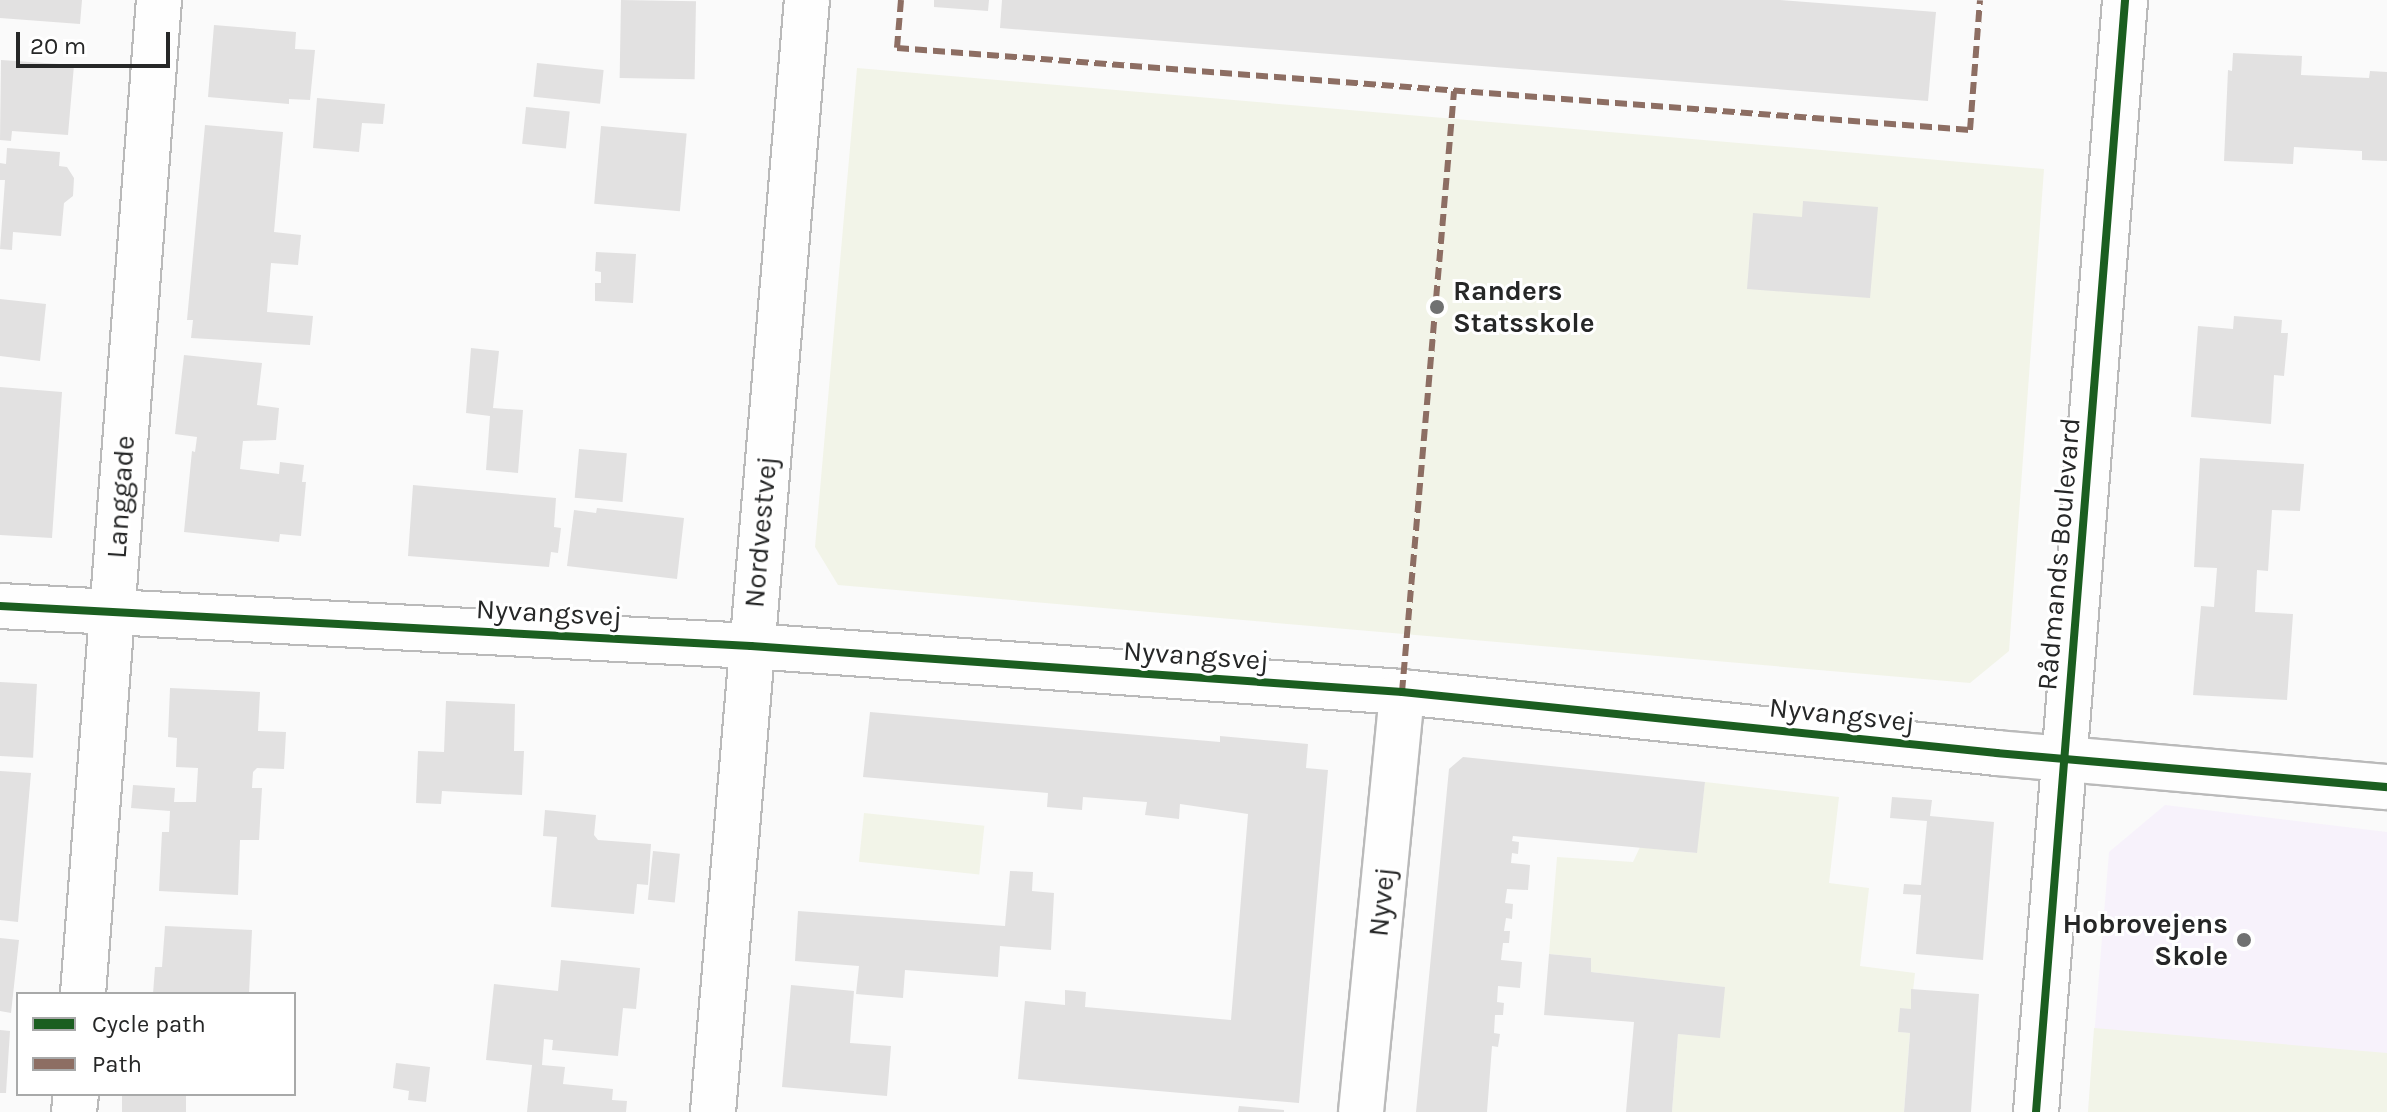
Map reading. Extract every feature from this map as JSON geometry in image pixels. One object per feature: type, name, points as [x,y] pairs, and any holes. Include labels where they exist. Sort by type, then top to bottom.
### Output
[{"type":"street","name":"Langgade","points":[[83,992],[159,0]]},
{"type":"street","name":"Nordvestvej","points":[[713,1112],[807,0]]},
{"type":"street","name":"Rådmands Boulevard","points":[[2036,1112],[2125,0]]},
{"type":"street","name":"Nyvangsvej","points":[[0,606],[751,646],[1402,692],[2064,759],[2387,787]]},
{"type":"street","name":"Nyvej","points":[[1361,1112],[1402,692]]},
{"type":"shaded area","name":"Randers Statsskole","points":[[857,68],[2044,169],[2009,651],[1970,683],[838,585],[815,547]]},
{"type":"shaded area","points":[[1705,782],[1839,797],[1829,883],[1869,888],[1860,966],[1915,973],[1911,1009],[1899,1032],[1910,1033],[1904,1112],[1672,1112],[1678,1034],[1720,1037],[1724,987],[1591,972],[1591,958],[1549,954],[1557,857],[1633,862],[1640,847],[1696,853]]},
{"type":"shaded area","name":"Hobrovejens Skole","points":[[2165,805],[2387,832],[2387,1112],[2088,1112],[2109,852]]},
{"type":"shaded area","points":[[864,813],[984,826],[979,874],[859,862]]},
{"type":"shaded area","points":[[2094,1028],[2387,1053],[2387,1112],[2088,1112]]},
{"type":"building","points":[[0,0],[82,0],[80,24],[0,18]]},
{"type":"building","points":[[621,0],[696,1],[695,79],[620,78]]},
{"type":"building","points":[[934,0],[989,0],[988,11],[934,7]]},
{"type":"building","points":[[1002,0],[1780,0],[1936,12],[1928,101],[1000,28]]},
{"type":"building","points":[[214,25],[296,32],[295,49],[315,50],[310,100],[289,99],[289,104],[208,97]]},
{"type":"building","points":[[2233,53],[2302,56],[2301,75],[2369,78],[2370,71],[2387,72],[2387,161],[2362,160],[2362,151],[2294,147],[2293,164],[2224,161],[2228,70],[2232,71]]},
{"type":"building","points":[[1,60],[74,65],[68,135],[12,131],[11,141],[0,140]]},
{"type":"building","points":[[537,63],[604,70],[600,104],[533,97]]},
{"type":"building","points":[[317,98],[385,104],[383,124],[362,123],[359,152],[313,148]]},
{"type":"building","points":[[526,107],[570,112],[566,148],[522,144]]},
{"type":"building","points":[[205,125],[283,132],[274,232],[301,235],[298,265],[271,263],[267,312],[313,316],[310,345],[191,338],[193,320],[187,320]]},
{"type":"building","points":[[601,126],[687,133],[680,211],[594,204]]},
{"type":"building","points":[[7,148],[60,152],[59,166],[67,167],[74,178],[73,196],[64,203],[61,236],[13,232],[12,250],[0,249],[5,180],[0,180],[0,163],[6,164]]},
{"type":"building","points":[[1803,201],[1878,207],[1870,298],[1747,289],[1753,213],[1802,217]]},
{"type":"building","points":[[596,252],[636,254],[633,303],[595,301],[595,283],[601,283],[601,272],[595,271]]},
{"type":"building","points":[[0,299],[46,304],[40,361],[0,356]]},
{"type":"building","points":[[2234,316],[2282,320],[2281,333],[2288,333],[2284,376],[2274,375],[2271,424],[2191,417],[2198,326],[2233,329]]},
{"type":"building","points":[[471,348],[499,351],[493,408],[523,410],[518,473],[486,470],[490,416],[466,413]]},
{"type":"building","points":[[184,355],[262,363],[257,405],[279,408],[276,440],[243,441],[240,469],[279,474],[280,462],[304,465],[302,482],[306,482],[301,536],[280,534],[279,542],[184,532],[192,451],[195,452],[197,437],[175,434]]},
{"type":"building","points":[[0,387],[62,392],[52,538],[0,535]]},
{"type":"building","points":[[579,449],[627,453],[623,502],[575,498]]},
{"type":"building","points":[[2200,458],[2304,464],[2300,511],[2272,510],[2268,571],[2257,570],[2255,612],[2293,614],[2287,700],[2193,695],[2201,606],[2214,607],[2217,568],[2194,567]]},
{"type":"building","points":[[413,485],[556,498],[554,527],[561,528],[558,553],[551,552],[549,567],[408,556]]},
{"type":"building","points":[[597,508],[684,518],[677,579],[567,566],[574,510],[596,513]]},
{"type":"building","points":[[0,682],[37,684],[33,758],[0,756]]},
{"type":"building","points":[[170,688],[260,692],[258,731],[286,732],[284,769],[257,768],[253,772],[252,788],[262,788],[259,840],[240,840],[238,895],[159,891],[162,832],[169,832],[170,811],[131,808],[133,785],[175,788],[174,802],[196,802],[198,768],[176,767],[177,738],[168,737]]},
{"type":"building","points":[[446,701],[515,704],[514,751],[524,751],[522,795],[442,791],[441,804],[416,803],[418,751],[444,752]]},
{"type":"building","points":[[870,712],[1220,742],[1220,736],[1308,744],[1306,768],[1328,770],[1299,1103],[1018,1079],[1025,1001],[1065,1005],[1065,990],[1086,992],[1085,1007],[1231,1020],[1248,814],[1180,804],[1179,819],[1145,815],[1147,802],[1083,797],[1082,810],[1047,807],[1048,793],[863,777]]},
{"type":"building","points":[[1463,757],[1705,782],[1697,853],[1513,836],[1512,841],[1519,842],[1518,854],[1512,853],[1511,863],[1530,865],[1528,890],[1507,889],[1505,903],[1513,904],[1512,919],[1506,918],[1504,931],[1510,931],[1509,943],[1503,943],[1501,960],[1522,962],[1520,988],[1498,986],[1497,1002],[1504,1003],[1503,1015],[1495,1015],[1494,1033],[1500,1034],[1498,1047],[1492,1046],[1487,1112],[1416,1112],[1449,769]]},
{"type":"building","points":[[0,771],[31,773],[18,922],[0,920]]},
{"type":"building","points":[[1892,797],[1932,800],[1930,816],[1994,822],[1983,960],[1916,954],[1921,895],[1903,894],[1904,884],[1921,885],[1927,821],[1890,818]]},
{"type":"building","points":[[545,810],[596,815],[594,835],[598,840],[651,844],[648,885],[637,884],[634,914],[551,907],[557,837],[543,836]]},
{"type":"building","points":[[653,851],[680,854],[675,903],[648,900]]},
{"type":"building","points":[[1010,871],[1033,872],[1032,891],[1054,893],[1051,950],[1000,946],[998,977],[905,970],[903,998],[856,994],[859,966],[795,961],[798,911],[1005,926]]},
{"type":"building","points":[[165,926],[252,930],[249,992],[153,992],[155,967],[162,967]]},
{"type":"building","points":[[0,938],[19,940],[11,1013],[0,1011]]},
{"type":"building","points":[[1549,954],[1591,958],[1591,972],[1725,987],[1720,1038],[1678,1034],[1672,1112],[1626,1112],[1634,1022],[1544,1015]]},
{"type":"building","points":[[561,960],[640,968],[636,1009],[623,1008],[618,1056],[552,1050],[553,1040],[544,1039],[542,1065],[565,1067],[563,1084],[613,1089],[612,1100],[627,1101],[626,1112],[527,1112],[532,1065],[486,1060],[494,984],[558,991]]},
{"type":"building","points":[[791,985],[854,991],[850,1043],[891,1046],[887,1096],[782,1087]]},
{"type":"building","points":[[1911,989],[1979,994],[1971,1112],[1904,1112],[1910,1033],[1898,1032],[1900,1008],[1911,1009]]},
{"type":"building","points":[[0,1030],[10,1031],[6,1093],[0,1093]]},
{"type":"building","points":[[396,1063],[430,1067],[426,1102],[408,1100],[409,1091],[393,1088]]},
{"type":"building","points":[[122,1096],[186,1096],[186,1112],[122,1112]]},
{"type":"building","points":[[1239,1106],[1284,1110],[1284,1112],[1238,1112]]},
{"type":"marked path","points":[[901,0],[897,48],[1970,130],[1980,0]]},
{"type":"marked path","points":[[1402,692],[1454,91]]},
{"type":"cycle path","points":[[2036,1112],[2125,0]]},
{"type":"cycle path","points":[[0,606],[751,646],[1402,692],[1997,753],[2387,787]]},
{"type":"place","name":"Randers Statsskole","points":[[1437,307]]},
{"type":"place","name":"Hobrovejens Skole","points":[[2244,940]]}]
